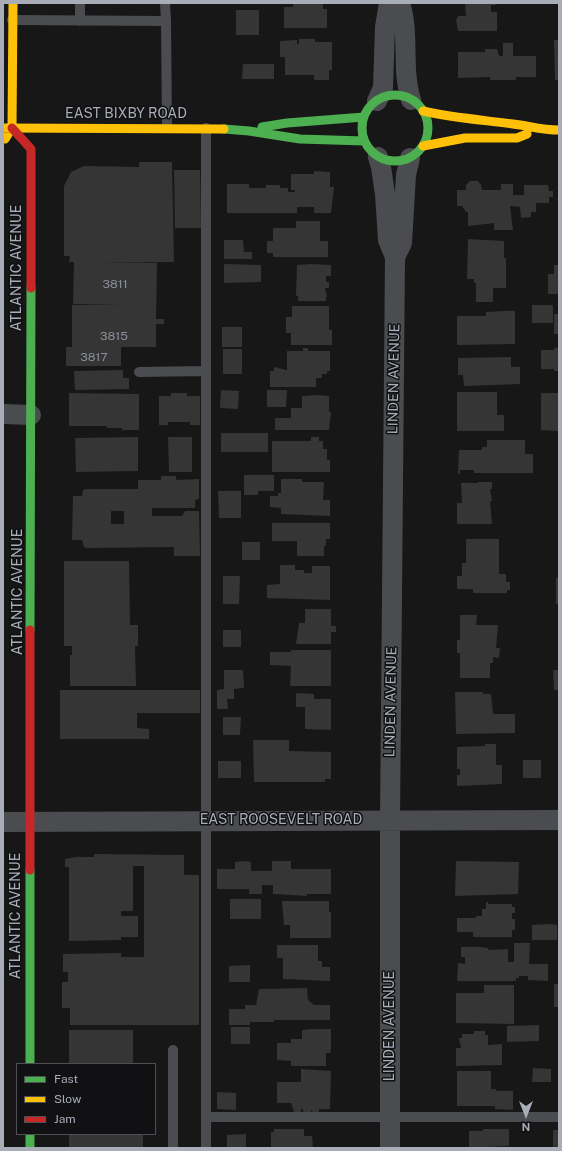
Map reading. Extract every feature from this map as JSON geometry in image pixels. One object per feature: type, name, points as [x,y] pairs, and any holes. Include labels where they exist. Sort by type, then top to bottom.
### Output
[{"type":"main road","points":[[3,142],[8,128],[8,52],[13,3]]},
{"type":"main road","points":[[540,130],[517,138],[465,138],[416,152],[398,162],[387,161],[378,157],[370,150],[364,141],[362,127],[364,117],[369,108],[386,96],[397,96],[449,117],[514,124],[540,130],[559,130]]},
{"type":"main road","points":[[416,152],[428,131],[427,120],[417,105]]},
{"type":"main road","name":"EAST BIXBY ROAD","points":[[249,131],[282,122],[345,120],[364,117]]},
{"type":"main road","name":"EAST BIXBY ROAD","points":[[8,128],[206,128],[249,131],[300,139],[364,141]]},
{"type":"main road","name":"ATLANTIC AVENUE","points":[[8,128],[31,149],[30,1063]]},
{"type":"main road","points":[[30,1135],[30,1148]]},
{"type":"street","points":[[377,101],[383,88],[385,27],[389,3]]},
{"type":"street","points":[[400,3],[404,15],[406,83],[417,105]]},
{"type":"street","points":[[395,257],[402,243],[406,175],[416,152]]},
{"type":"street","points":[[378,157],[382,166],[388,240],[395,257]]},
{"type":"street","name":"LINDEN AVENUE","points":[[390,1148],[390,820],[395,257]]},
{"type":"street","points":[[3,414],[31,415]]},
{"type":"street","name":"EAST ROOSEVELT ROAD","points":[[3,822],[206,820],[559,820]]},
{"type":"lane","points":[[80,3],[80,21]]},
{"type":"lane","points":[[165,3],[167,128]]},
{"type":"lane","points":[[12,20],[166,21]]},
{"type":"lane","points":[[206,128],[206,1148]]},
{"type":"lane","points":[[139,372],[205,371]]},
{"type":"lane","points":[[173,1050],[173,1148]]},
{"type":"lane","points":[[206,1117],[559,1117]]},
{"type":"building","points":[[293,3],[323,3],[323,9],[327,9],[327,28],[284,28],[284,7],[293,7]]},
{"type":"building","points":[[465,3],[496,3],[496,5],[491,5],[491,12],[497,12],[497,31],[458,31],[456,20],[458,16],[466,16]]},
{"type":"building","points":[[236,10],[259,10],[259,35],[236,35]]},
{"type":"building","points":[[299,39],[315,39],[315,42],[332,42],[332,70],[329,70],[329,80],[314,80],[314,75],[285,75],[285,57],[280,57],[280,41],[297,40],[297,44],[299,44]]},
{"type":"building","points":[[554,40],[559,40],[559,80],[555,80]]},
{"type":"building","points":[[503,43],[513,43],[513,56],[536,56],[536,77],[516,77],[516,80],[490,80],[490,77],[458,78],[458,52],[485,52],[485,49],[497,49],[499,56],[503,56]]},
{"type":"building","points":[[243,64],[274,64],[274,79],[242,79]]},
{"type":"building","points":[[139,162],[172,162],[174,262],[100,263],[157,263],[156,319],[164,319],[164,324],[156,324],[156,347],[121,347],[121,366],[66,366],[66,347],[72,347],[72,305],[121,304],[73,304],[74,262],[69,262],[70,256],[64,256],[64,186],[71,172],[84,166],[139,167]]},
{"type":"building","points":[[174,170],[200,170],[201,228],[175,228]]},
{"type":"building","points":[[314,171],[330,172],[330,187],[334,187],[331,213],[314,213],[314,207],[297,207],[297,213],[227,213],[227,184],[249,184],[249,188],[266,188],[266,185],[280,185],[280,188],[288,188],[288,192],[295,192],[295,190],[291,190],[291,174],[314,174]]},
{"type":"building","points":[[470,181],[478,181],[482,190],[501,190],[501,184],[513,184],[513,195],[524,195],[524,185],[548,185],[549,191],[553,191],[553,197],[549,197],[549,203],[536,203],[536,212],[531,212],[531,217],[521,218],[520,207],[510,206],[513,230],[494,230],[494,223],[468,226],[468,212],[466,212],[462,206],[457,206],[457,190],[466,190],[466,185]]},
{"type":"building","points":[[296,221],[320,221],[320,241],[328,241],[328,257],[273,257],[273,253],[267,253],[267,241],[273,241],[273,228],[296,228]]},
{"type":"building","points":[[468,239],[504,241],[504,258],[506,258],[506,288],[493,288],[493,302],[476,302],[476,283],[474,283],[474,279],[467,279]]},
{"type":"building","points":[[224,240],[243,240],[244,252],[252,252],[252,259],[224,259]]},
{"type":"building","points":[[224,264],[261,265],[261,282],[224,283]]},
{"type":"building","points":[[297,265],[331,265],[331,276],[326,276],[326,282],[329,282],[329,288],[325,288],[327,297],[326,301],[298,301],[298,296],[296,296]]},
{"type":"building","points":[[554,265],[559,265],[559,294],[548,294],[548,274],[554,274]]},
{"type":"building","points":[[532,305],[553,305],[553,323],[532,323]]},
{"type":"building","points":[[292,306],[329,306],[329,330],[332,330],[332,345],[291,345],[291,333],[286,333],[286,317],[292,317]]},
{"type":"building","points":[[515,311],[515,344],[457,345],[457,316],[486,316],[486,312]]},
{"type":"building","points":[[554,314],[559,314],[559,334],[554,334]]},
{"type":"building","points":[[222,327],[242,327],[242,347],[222,347]]},
{"type":"building","points":[[303,348],[308,348],[308,351],[330,351],[330,371],[327,371],[327,374],[322,374],[322,378],[316,378],[316,387],[270,387],[270,371],[274,371],[274,367],[287,370],[287,351],[303,351]]},
{"type":"building","points":[[554,348],[559,348],[559,371],[554,371],[554,369],[541,369],[541,350],[554,350]]},
{"type":"building","points":[[223,349],[242,349],[242,374],[223,374]]},
{"type":"building","points":[[511,357],[511,367],[520,367],[520,384],[464,386],[463,375],[458,375],[458,358]]},
{"type":"building","points":[[123,370],[123,378],[129,378],[129,389],[75,390],[74,371]]},
{"type":"building","points":[[221,390],[239,391],[238,409],[220,408]]},
{"type":"building","points":[[267,390],[287,390],[286,407],[267,407]]},
{"type":"building","points":[[457,392],[497,392],[497,415],[504,415],[504,431],[457,431]]},
{"type":"building","points":[[69,393],[139,394],[139,430],[122,430],[122,428],[107,428],[107,426],[69,426]]},
{"type":"building","points":[[171,393],[187,393],[187,396],[200,396],[200,425],[190,425],[190,422],[168,422],[168,425],[159,425],[159,396],[171,396]]},
{"type":"building","points":[[541,393],[559,393],[559,431],[541,430]]},
{"type":"building","points":[[302,396],[329,396],[329,412],[331,412],[329,430],[275,430],[275,418],[291,418],[291,408],[302,408]]},
{"type":"building","points":[[221,433],[268,433],[268,452],[221,452]]},
{"type":"building","points":[[138,437],[138,471],[76,472],[75,438]]},
{"type":"building","points":[[168,437],[192,437],[192,472],[169,472]]},
{"type":"building","points":[[311,437],[319,437],[319,441],[323,441],[323,449],[327,449],[327,460],[330,460],[330,472],[272,472],[272,441],[311,441]]},
{"type":"building","points":[[487,440],[525,440],[525,454],[533,454],[533,473],[474,473],[474,470],[460,470],[460,474],[458,474],[459,450],[482,450],[482,447],[487,447]]},
{"type":"building","points":[[244,475],[274,475],[274,491],[258,491],[258,495],[244,495]]},
{"type":"building","points":[[161,476],[176,476],[176,480],[199,479],[199,499],[195,500],[195,508],[152,508],[152,516],[182,516],[185,511],[199,511],[200,556],[174,556],[174,547],[86,548],[84,547],[82,540],[72,540],[73,496],[82,496],[83,490],[86,489],[138,489],[138,480],[161,480]],"holes":[[[111,511],[124,511],[124,524],[111,524]]]},
{"type":"building","points":[[281,479],[302,479],[302,482],[324,482],[323,500],[330,500],[330,516],[281,514],[281,508],[270,507],[270,496],[278,496],[278,493],[281,493]]},
{"type":"building","points":[[492,482],[492,489],[490,489],[492,501],[490,501],[492,524],[457,524],[457,503],[462,503],[461,483]]},
{"type":"building","points":[[218,491],[241,491],[241,518],[219,518]]},
{"type":"building","points":[[272,523],[330,523],[330,539],[326,539],[324,556],[297,556],[297,541],[272,541]]},
{"type":"building","points":[[466,539],[499,539],[499,574],[506,574],[506,582],[510,582],[510,590],[507,590],[507,593],[473,593],[473,589],[457,589],[457,576],[462,576],[462,563],[466,563]]},
{"type":"building","points":[[242,542],[260,542],[260,560],[242,560]]},
{"type":"building","points":[[64,561],[129,561],[130,625],[138,625],[138,646],[135,646],[136,686],[70,686],[70,655],[72,655],[72,646],[64,646]]},
{"type":"building","points":[[280,565],[295,565],[295,570],[304,570],[304,573],[312,573],[312,566],[330,566],[330,600],[267,598],[267,585],[280,584]]},
{"type":"building","points":[[223,576],[240,576],[239,604],[223,604]]},
{"type":"building","points":[[556,578],[559,578],[559,604],[556,604]]},
{"type":"building","points":[[305,609],[331,609],[331,626],[336,626],[336,632],[331,632],[331,644],[296,644],[299,623],[305,623]]},
{"type":"building","points":[[460,615],[477,615],[476,625],[498,625],[496,648],[500,648],[499,658],[493,657],[493,663],[490,663],[490,678],[460,678],[460,653],[457,653],[457,640],[460,640]]},
{"type":"building","points":[[223,630],[241,630],[241,647],[223,647]]},
{"type":"building","points":[[291,650],[331,650],[331,686],[290,686],[291,666],[270,665],[270,652],[291,652]]},
{"type":"building","points":[[224,670],[243,670],[244,688],[234,689],[234,699],[227,699],[228,709],[217,709],[217,690],[224,689]]},
{"type":"building","points":[[553,670],[559,670],[559,690],[554,690]]},
{"type":"building","points":[[60,690],[200,690],[200,713],[137,713],[137,728],[149,729],[149,739],[60,739]]},
{"type":"building","points":[[455,692],[483,692],[483,694],[491,694],[493,714],[515,714],[515,733],[456,734]]},
{"type":"building","points":[[296,693],[314,694],[314,699],[331,699],[331,730],[305,729],[305,707],[296,707]]},
{"type":"building","points":[[223,717],[241,717],[240,735],[223,735]]},
{"type":"building","points":[[253,740],[289,740],[289,751],[331,752],[331,779],[325,779],[325,782],[254,782]]},
{"type":"building","points":[[485,744],[496,744],[496,765],[502,765],[502,784],[457,786],[457,775],[460,775],[460,769],[457,769],[457,747],[485,746]]},
{"type":"building","points":[[523,760],[541,760],[541,778],[523,778]]},
{"type":"building","points":[[218,761],[241,761],[241,778],[218,778]]},
{"type":"building","points":[[94,854],[184,855],[184,875],[199,875],[199,1025],[70,1025],[70,1008],[62,1008],[62,982],[68,982],[68,972],[63,972],[63,954],[121,953],[121,957],[144,957],[144,866],[133,866],[133,911],[121,911],[121,916],[138,916],[138,937],[121,937],[121,940],[69,941],[69,867],[65,867],[65,859],[77,857],[77,855],[78,857],[94,857]]},
{"type":"building","points":[[272,861],[291,861],[291,869],[331,869],[331,894],[307,894],[307,896],[273,894],[273,885],[262,885],[262,894],[249,894],[249,889],[217,889],[217,869],[235,869],[235,862],[251,862],[251,871],[272,871]]},
{"type":"building","points":[[456,861],[519,862],[518,894],[455,896]]},
{"type":"building","points":[[230,899],[261,899],[261,919],[230,919]]},
{"type":"building","points":[[282,901],[329,901],[329,912],[331,912],[331,938],[290,938],[290,925],[284,925]]},
{"type":"building","points":[[486,902],[488,902],[488,904],[512,904],[512,907],[515,907],[515,913],[512,913],[512,919],[515,919],[515,930],[512,930],[512,937],[473,937],[473,932],[457,932],[457,918],[476,918],[476,916],[482,916],[482,909],[486,909]]},
{"type":"building","points":[[532,925],[557,925],[557,940],[532,940]]},
{"type":"building","points":[[514,943],[530,943],[529,964],[548,964],[548,981],[528,980],[528,976],[519,976],[519,978],[516,978],[516,981],[457,981],[458,963],[465,964],[465,957],[461,957],[461,947],[480,947],[488,948],[488,950],[508,949],[508,962],[514,962]]},
{"type":"building","points":[[277,945],[318,945],[318,961],[322,961],[322,967],[330,967],[330,981],[283,979],[283,958],[277,958]]},
{"type":"building","points":[[250,965],[250,982],[229,982],[229,966]]},
{"type":"building","points":[[554,984],[559,984],[559,1007],[554,1007]]},
{"type":"building","points":[[484,985],[514,985],[514,1024],[456,1023],[456,993],[484,993]]},
{"type":"building","points":[[307,988],[308,1000],[314,1005],[330,1005],[330,1020],[274,1020],[274,1022],[250,1022],[250,1025],[229,1025],[229,1009],[245,1009],[245,1005],[256,1005],[259,989]]},
{"type":"building","points":[[539,1025],[539,1041],[507,1042],[507,1026]]},
{"type":"building","points":[[231,1027],[250,1027],[250,1044],[231,1044]]},
{"type":"building","points":[[331,1029],[331,1049],[330,1053],[326,1053],[326,1066],[291,1066],[291,1061],[277,1060],[277,1043],[291,1043],[291,1039],[302,1039],[302,1030]]},
{"type":"building","points":[[69,1030],[133,1030],[133,1063],[69,1063]]},
{"type":"building","points":[[474,1031],[485,1031],[485,1035],[488,1035],[488,1045],[502,1044],[502,1065],[456,1066],[456,1048],[461,1048],[459,1038],[462,1038],[462,1034],[474,1034]]},
{"type":"building","points":[[533,1068],[551,1069],[551,1082],[532,1082]]},
{"type":"building","points":[[301,1069],[331,1071],[330,1109],[319,1109],[319,1112],[313,1112],[311,1110],[311,1113],[303,1113],[303,1109],[301,1109],[301,1112],[294,1112],[291,1103],[277,1103],[277,1082],[301,1082]]},
{"type":"building","points":[[457,1071],[491,1071],[491,1089],[496,1089],[496,1091],[513,1091],[513,1110],[495,1109],[495,1106],[457,1106]]},
{"type":"building","points":[[217,1092],[236,1093],[236,1110],[217,1109]]},
{"type":"building","points":[[274,1129],[304,1129],[304,1136],[312,1136],[313,1148],[271,1148],[271,1132],[274,1132]]},
{"type":"building","points":[[483,1129],[509,1129],[509,1146],[469,1148],[469,1131],[483,1131]]},
{"type":"building","points":[[553,1130],[559,1130],[559,1148],[553,1148]]},
{"type":"building","points":[[246,1134],[246,1148],[227,1148],[227,1135]]},
{"type":"building","points":[[69,1135],[143,1135],[143,1148],[69,1148]]},
{"type":"traffic: fast","points":[[395,95],[408,97],[418,105],[426,115],[428,128],[426,141],[418,151],[408,159],[395,161],[382,159],[372,151],[364,141],[362,128],[364,115],[372,105],[382,97],[395,95]]},
{"type":"traffic: fast","points":[[262,127],[287,123],[364,117]]},
{"type":"traffic: fast","points":[[224,129],[249,131],[300,139],[364,141]]},
{"type":"traffic: fast","points":[[30,630],[31,288]]},
{"type":"traffic: fast","points":[[30,870],[30,1063]]},
{"type":"traffic: fast","points":[[30,1135],[30,1148]]},
{"type":"traffic: slow","points":[[5,139],[12,128],[13,3]]},
{"type":"traffic: slow","points":[[423,111],[457,117],[559,130]]},
{"type":"traffic: slow","points":[[3,128],[224,129]]},
{"type":"traffic: slow","points":[[423,146],[465,138],[517,138],[527,134]]},
{"type":"traffic: jam","points":[[12,128],[31,149],[31,288]]},
{"type":"traffic: jam","points":[[30,630],[30,870]]}]
